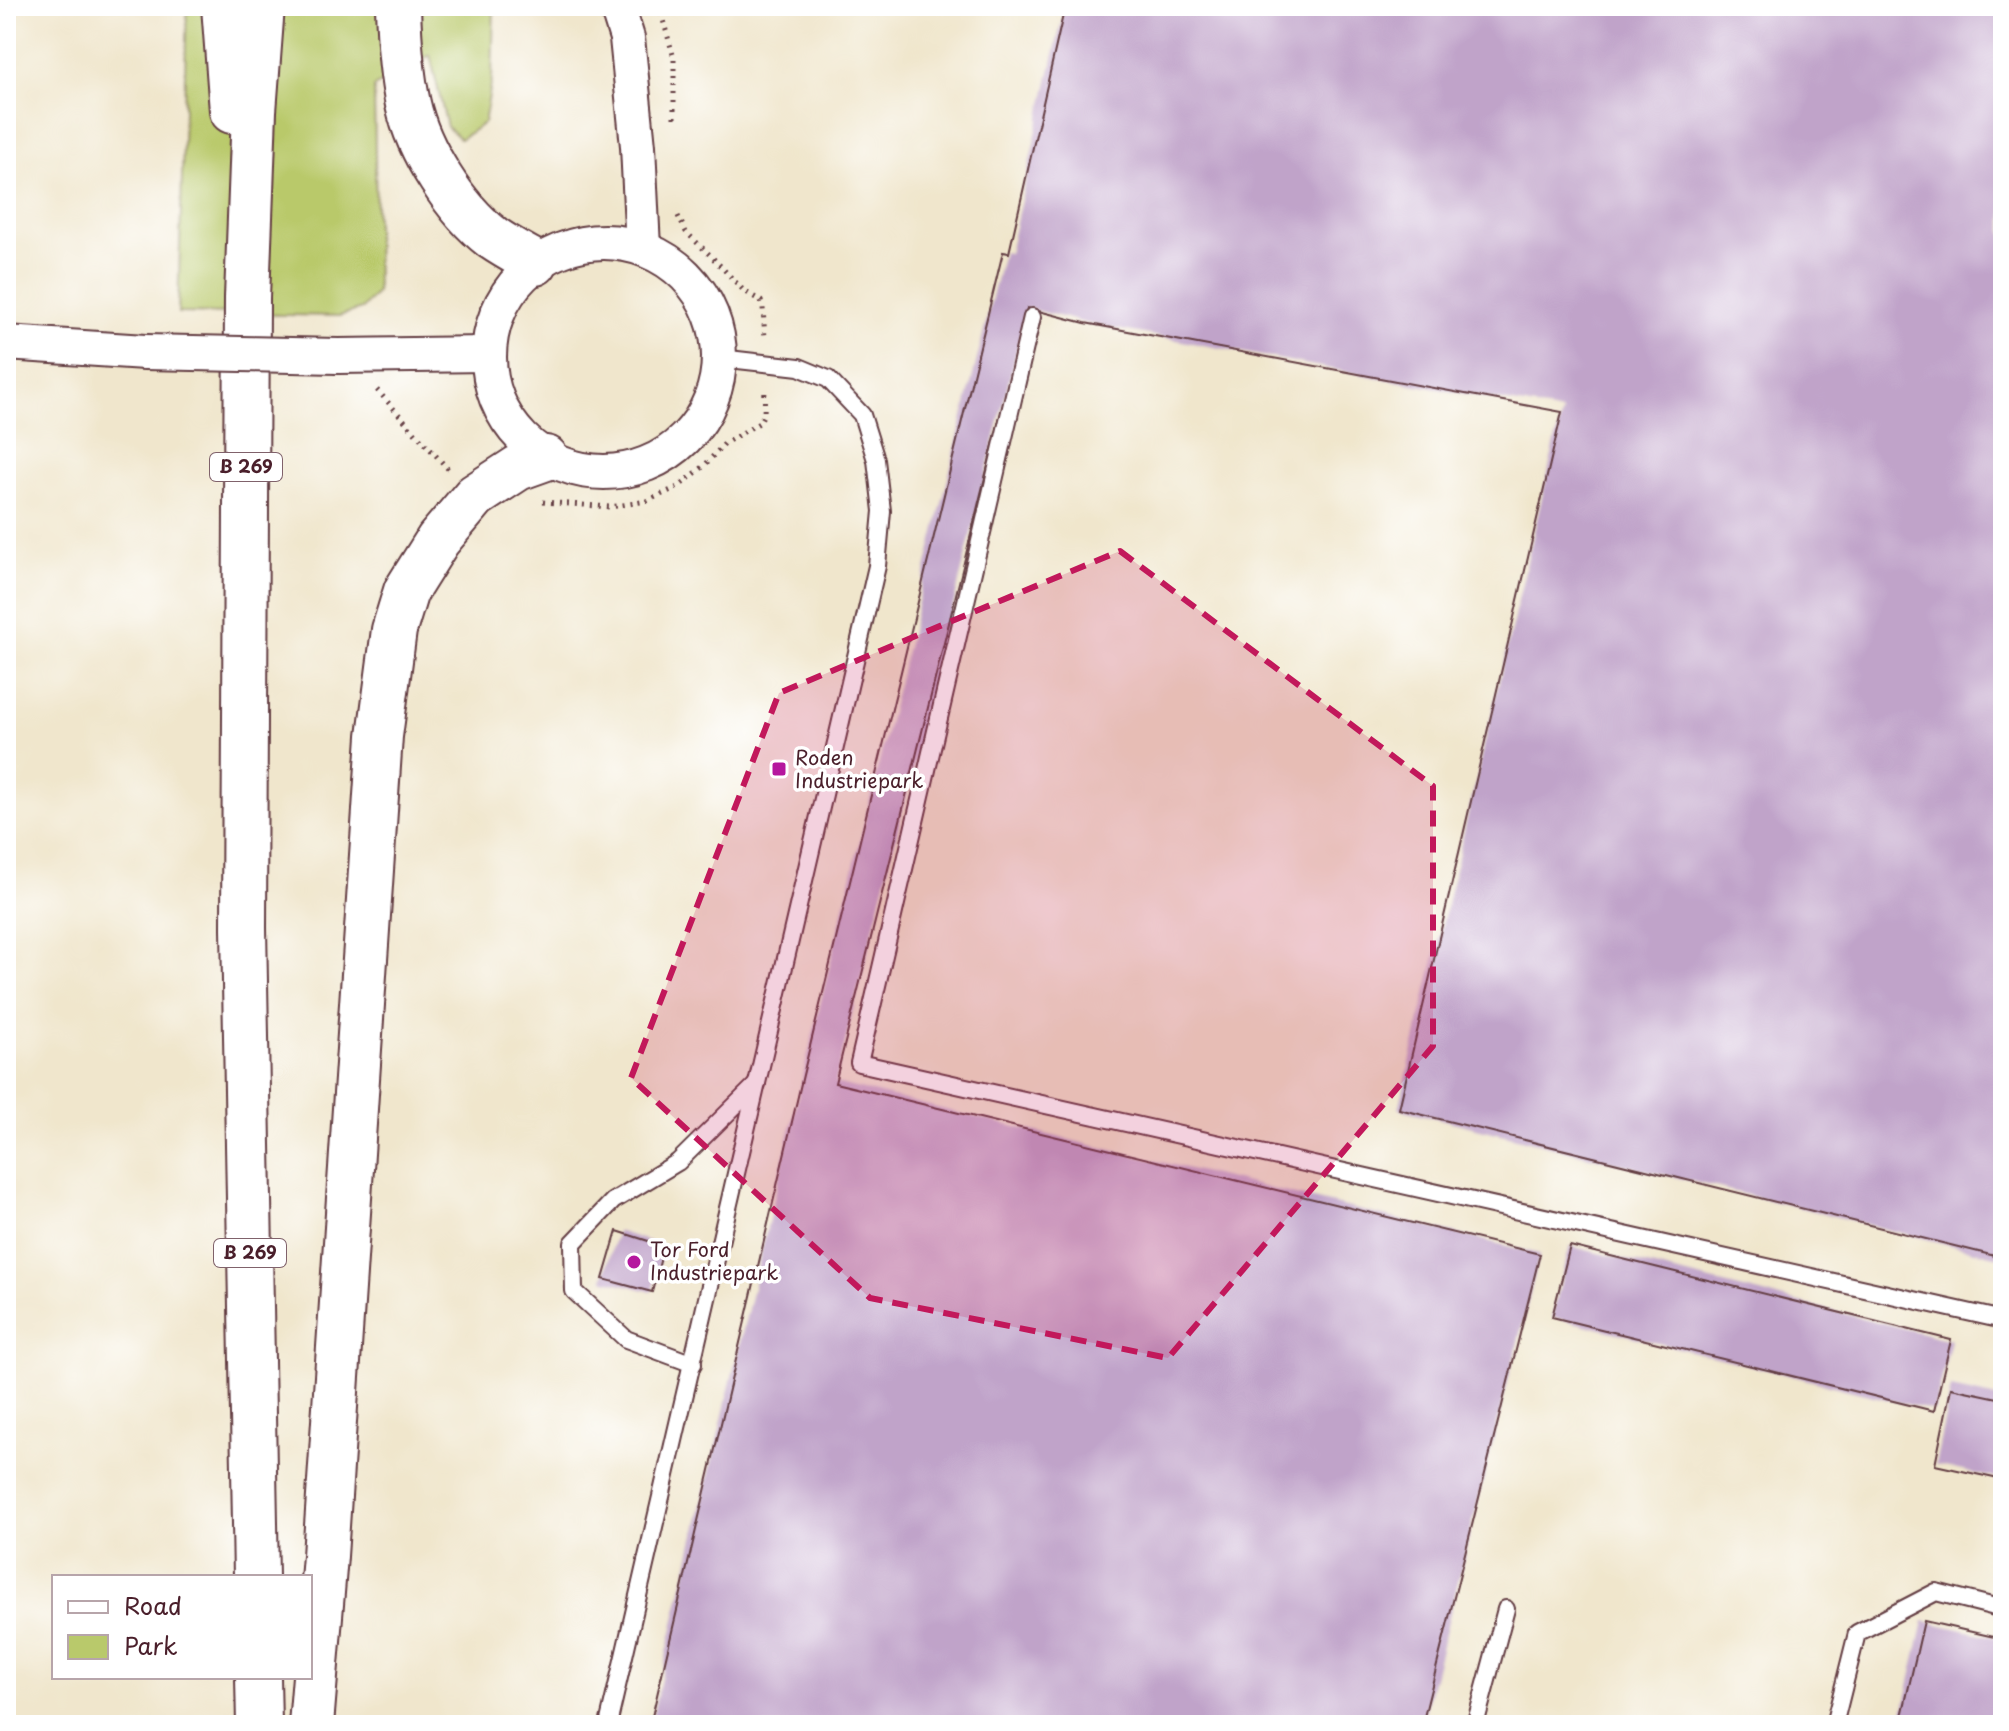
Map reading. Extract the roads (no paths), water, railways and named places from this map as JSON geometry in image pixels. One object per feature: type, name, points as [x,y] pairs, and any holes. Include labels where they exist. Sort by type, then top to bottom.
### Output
[{"type":"main road","points":[[224,6],[232,112],[244,928]]},
{"type":"main road","points":[[232,112],[240,6]]},
{"type":"main road","name":"B 269","points":[[256,1575],[244,928],[247,298],[254,111],[262,6]]},
{"type":"main road","points":[[398,6],[408,107],[427,156],[458,204],[492,237],[535,263]]},
{"type":"main road","points":[[311,1725],[380,736],[394,630],[406,591],[438,540],[475,496],[518,468],[546,458]]},
{"type":"main road","points":[[258,1679],[259,1725]]},
{"type":"street","points":[[617,6],[627,38],[638,146],[643,248]]},
{"type":"street","points":[[615,242],[643,248],[669,261],[690,280],[706,304],[716,330],[720,358],[714,393],[699,424],[675,449],[646,466],[612,473],[578,471],[546,458],[521,439],[502,414],[491,385],[487,354],[493,319],[510,288],[535,263],[559,250],[587,243],[615,242]]},
{"type":"street","points":[[6,343],[145,352],[338,356],[487,354]]},
{"type":"lane","points":[[1032,317],[859,1063],[2003,1320]]},
{"type":"lane","points":[[608,1725],[877,566],[882,511],[876,460],[862,415],[828,379],[799,367],[720,358]]},
{"type":"lane","points":[[693,1364],[626,1339],[574,1291],[573,1243],[613,1201],[678,1162],[759,1082]]},
{"type":"lane","points":[[1834,1725],[1857,1633],[1936,1592],[2003,1609]]},
{"type":"lane","points":[[1475,1725],[1506,1609]]},
{"type":"place","name":"Roden Industriepark","points":[[779,769]]},
{"type":"place","name":"Tor Ford Industriepark","points":[[634,1262]]}]
